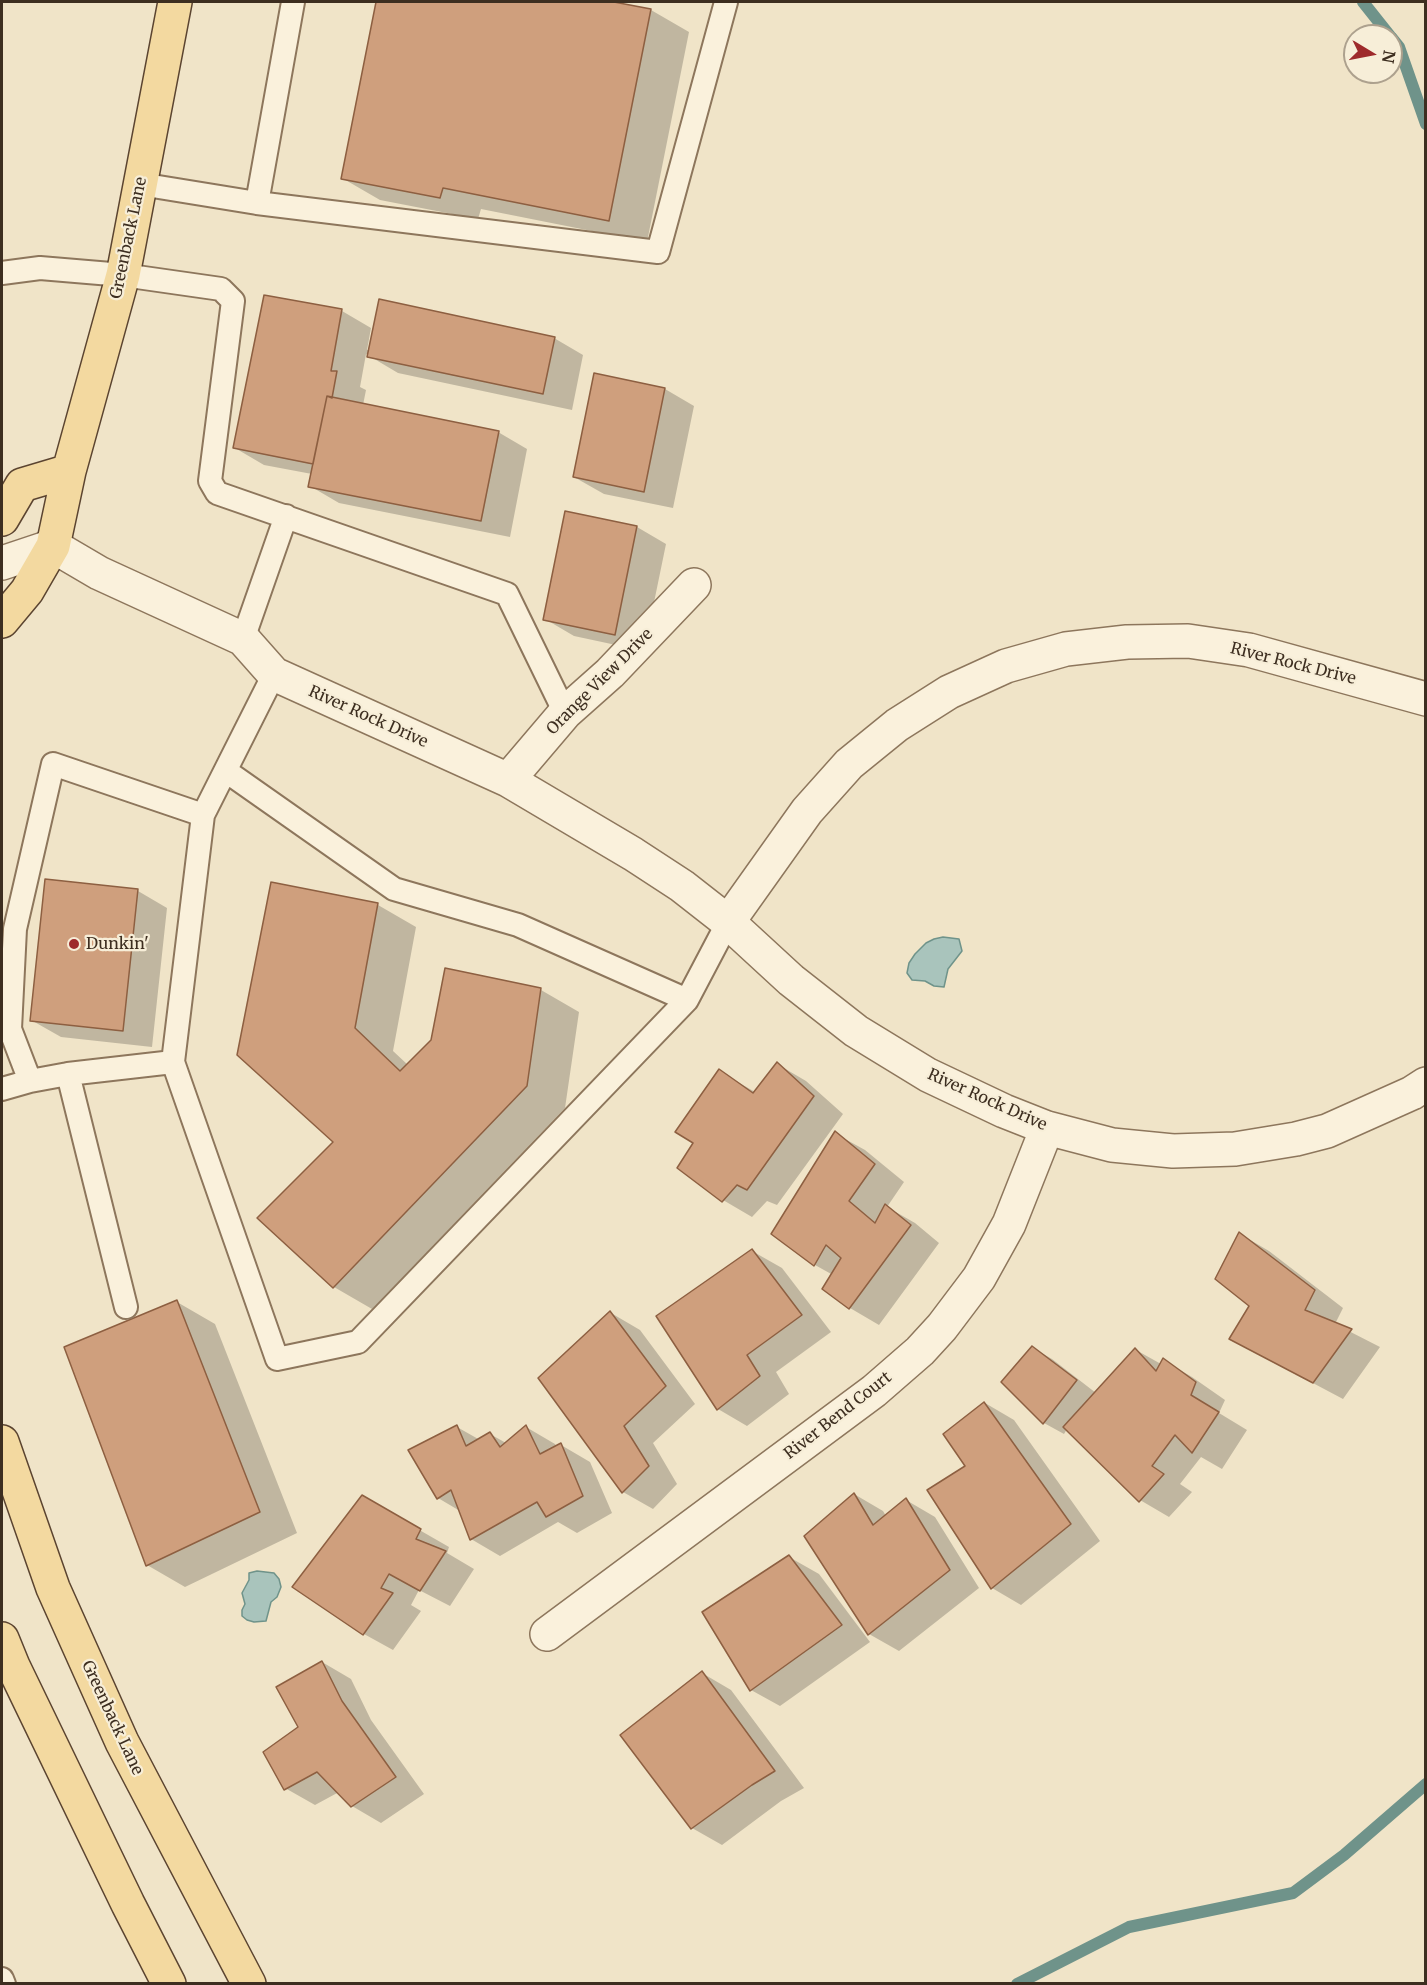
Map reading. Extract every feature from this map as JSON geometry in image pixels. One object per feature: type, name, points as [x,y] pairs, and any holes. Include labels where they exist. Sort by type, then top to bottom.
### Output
[{"type":"main road","name":"Greenback Lane","points":[[2,621],[27,591],[53,546],[69,471],[123,275],[176,2]]},
{"type":"main road","points":[[2,519],[22,485],[69,471]]},
{"type":"main road","points":[[2,647],[16,622],[27,591]]},
{"type":"main road","name":"Greenback Lane","points":[[2,1442],[52,1588],[122,1742],[249,1983]]},
{"type":"main road","points":[[2,1639],[118,1883],[169,1983]]},
{"type":"street","points":[[2,563],[53,546]]},
{"type":"street","name":"River Rock Drive","points":[[53,546],[99,573],[243,639],[274,674],[508,780],[633,854],[681,886],[728,922],[790,980],[856,1031],[928,1075],[1004,1111],[1047,1128],[1122,1146],[1173,1151],[1235,1149],[1296,1139],[1327,1131],[1412,1093],[1425,1084]]},
{"type":"street","name":"Orange View Drive","points":[[508,780],[565,713],[610,673],[694,585]]},
{"type":"street","name":"River Rock Drive","points":[[728,922],[807,810],[849,764],[897,725],[949,692],[1006,666],[1066,649],[1127,642],[1188,641],[1249,650],[1425,699]]},
{"type":"street","name":"River Bend Court","points":[[547,1634],[874,1391],[921,1351],[979,1278],[1009,1224],[1047,1128]]},
{"type":"lane","points":[[257,202],[294,2]]},
{"type":"lane","points":[[140,184],[257,202],[658,252],[726,2]]},
{"type":"lane","points":[[2,273],[40,268],[123,275],[221,289],[233,302],[210,481],[217,493],[507,594],[565,713]]},
{"type":"lane","points":[[243,639],[286,516]]},
{"type":"lane","points":[[274,674],[203,815],[173,1062],[277,1359],[358,1342],[687,1000],[728,922]]},
{"type":"lane","points":[[30,1081],[10,1029],[15,928],[52,764],[203,815]]},
{"type":"lane","points":[[226,771],[393,889],[518,926],[687,1000]]},
{"type":"lane","points":[[2,1089],[68,1074],[173,1062]]},
{"type":"lane","points":[[68,1074],[126,1307]]},
{"type":"lane","points":[[2,1978],[4,1983]]},
{"type":"water","points":[[943,937],[959,939],[962,951],[948,969],[944,987],[934,986],[925,981],[912,980],[907,973],[909,963],[915,954],[926,943]]},
{"type":"water","points":[[257,1571],[274,1573],[281,1587],[277,1597],[271,1602],[266,1621],[254,1622],[242,1616],[245,1604],[242,1593],[249,1580],[249,1573]]},
{"type":"building","points":[[376,2],[614,2],[651,9],[609,221],[443,188],[440,198],[341,179]]},
{"type":"building","points":[[264,295],[342,309],[331,371],[337,371],[332,398],[327,396],[313,464],[233,448]]},
{"type":"building","points":[[379,299],[555,337],[543,394],[367,357]]},
{"type":"building","points":[[594,373],[665,388],[644,492],[573,477]]},
{"type":"building","points":[[327,396],[499,431],[481,521],[308,487]]},
{"type":"building","points":[[565,511],[637,526],[615,635],[543,620]]},
{"type":"building","points":[[45,879],[138,889],[123,1031],[30,1021]]},
{"type":"building","points":[[271,882],[378,903],[355,1028],[400,1071],[431,1040],[445,968],[541,988],[527,1086],[333,1288],[257,1218],[333,1142],[237,1055]]},
{"type":"building","points":[[777,1062],[814,1096],[747,1190],[737,1185],[722,1202],[677,1168],[693,1143],[675,1132],[719,1069],[753,1093]]},
{"type":"building","points":[[835,1131],[875,1164],[849,1201],[875,1223],[885,1204],[911,1225],[849,1309],[822,1289],[841,1258],[826,1245],[814,1266],[771,1234]]},
{"type":"building","points":[[1239,1232],[1315,1290],[1305,1310],[1352,1329],[1313,1383],[1229,1339],[1249,1306],[1215,1279]]},
{"type":"building","points":[[752,1249],[802,1315],[747,1355],[760,1376],[717,1410],[656,1316]]},
{"type":"building","points":[[177,1300],[260,1512],[146,1566],[64,1347]]},
{"type":"building","points":[[610,1311],[666,1386],[624,1426],[649,1466],[622,1493],[538,1378]]},
{"type":"building","points":[[1032,1346],[1077,1380],[1043,1424],[1001,1382]]},
{"type":"building","points":[[1135,1348],[1156,1371],[1163,1358],[1196,1382],[1191,1395],[1219,1412],[1192,1453],[1175,1435],[1152,1466],[1164,1474],[1139,1502],[1063,1427]]},
{"type":"building","points":[[984,1402],[1071,1524],[991,1589],[927,1490],[965,1466],[943,1434]]},
{"type":"building","points":[[457,1425],[466,1446],[490,1432],[500,1447],[526,1425],[540,1454],[561,1443],[583,1496],[546,1517],[537,1502],[470,1540],[451,1490],[437,1499],[408,1450]]},
{"type":"building","points":[[854,1493],[873,1525],[906,1498],[950,1570],[868,1635],[804,1536]]},
{"type":"building","points":[[362,1495],[421,1529],[416,1539],[446,1551],[420,1591],[389,1574],[381,1588],[393,1593],[363,1635],[292,1587]]},
{"type":"building","points":[[789,1555],[842,1625],[750,1691],[702,1612]]},
{"type":"building","points":[[322,1661],[342,1701],[396,1777],[351,1807],[317,1772],[284,1790],[263,1752],[298,1727],[276,1687]]},
{"type":"building","points":[[702,1671],[775,1771],[691,1829],[620,1735]]},
{"type":"waterway","points":[[1363,2],[1380,24]]},
{"type":"waterway","points":[[1403,58],[1426,124]]},
{"type":"waterway","points":[[1017,1984],[1129,1927],[1293,1893],[1344,1855],[1426,1784]]},
{"type":"place","name":"Dunkin'","points":[[74,944]]}]
